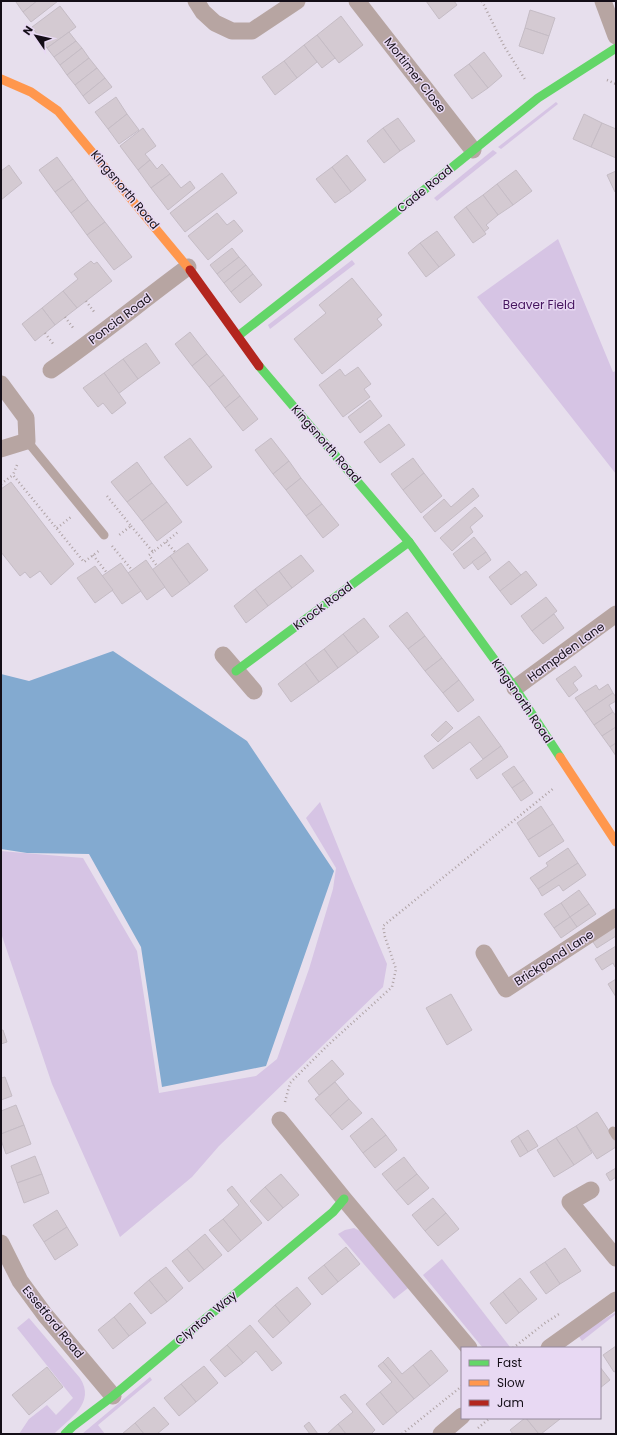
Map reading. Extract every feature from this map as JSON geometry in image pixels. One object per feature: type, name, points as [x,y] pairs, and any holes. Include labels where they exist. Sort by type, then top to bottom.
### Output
[{"type":"street","points":[[196,1],[203,12],[215,23],[232,31],[252,31],[296,1]]},
{"type":"street","name":"Mortimer Close","points":[[357,1],[473,150]]},
{"type":"street","points":[[603,1],[616,36]]},
{"type":"street","name":"Cade Road","points":[[238,336],[538,98],[616,48]]},
{"type":"street","name":"Kingsnorth Road","points":[[1,79],[37,94],[58,110],[188,267],[257,364],[409,542],[515,688],[616,842]]},
{"type":"street","name":"Poncia Road","points":[[51,370],[108,329],[188,267]]},
{"type":"street","points":[[1,384],[26,418],[27,441],[1,449]]},
{"type":"street","name":"Knock Road","points":[[236,671],[409,542]]},
{"type":"street","name":"Hampden Lane","points":[[515,688],[613,623]]},
{"type":"street","points":[[222,655],[254,691]]},
{"type":"street","name":"Brickpond Lane","points":[[484,953],[506,989],[616,917]]},
{"type":"street","points":[[280,1120],[468,1347]]},
{"type":"street","points":[[591,1190],[570,1202],[616,1258]]},
{"type":"street","name":"Clynton Way","points":[[65,1434],[113,1396],[333,1212],[344,1199]]},
{"type":"street","name":"Essetford Road","points":[[1,1243],[20,1281],[41,1310],[113,1396]]},
{"type":"street","points":[[550,1347],[616,1300]]},
{"type":"street","points":[[441,1434],[461,1417]]},
{"type":"lane","points":[[27,441],[107,539]]},
{"type":"path","points":[[482,1],[504,46],[538,98]]},
{"type":"path","points":[[1,484],[13,475],[27,441]]},
{"type":"path","points":[[13,475],[57,528]]},
{"type":"path","points":[[131,526],[153,552]]},
{"type":"path","points":[[157,566],[149,555],[178,532]]},
{"type":"path","points":[[107,539],[132,570]]},
{"type":"path","points":[[166,542],[175,552]]},
{"type":"path","points":[[93,555],[107,573]]},
{"type":"path","points":[[280,1120],[290,1083],[328,1045],[392,987],[396,969],[385,937],[383,926],[572,774]]},
{"type":"path","points":[[402,1434],[461,1387]]},
{"type":"green space","points":[[556,102],[558,104],[501,149],[498,147]]},
{"type":"green space","points":[[493,150],[497,153],[437,201],[434,198]]},
{"type":"green space","name":"Beaver Field","points":[[558,239],[613,372],[616,371],[616,474],[477,297]]},
{"type":"green space","points":[[352,260],[355,264],[270,329],[268,325]]},
{"type":"green space","points":[[320,802],[387,964],[383,987],[219,1146],[192,1177],[120,1237],[52,1084],[1,933],[1,851],[83,858],[137,951],[159,1093],[256,1076],[277,1059],[309,969],[333,889],[336,868],[306,818]]},
{"type":"green space","points":[[354,1228],[360,1231],[408,1288],[394,1299],[338,1234],[345,1230]]},
{"type":"green space","points":[[442,1259],[510,1347],[482,1347],[423,1275]]},
{"type":"green space","points":[[616,1312],[616,1314],[582,1341],[578,1335]]},
{"type":"green space","points":[[29,1318],[80,1378],[84,1387],[85,1395],[79,1409],[54,1434],[19,1434],[29,1419],[47,1405],[56,1415],[73,1398],[17,1328]]},
{"type":"green space","points":[[150,1377],[152,1380],[98,1425],[105,1434],[82,1434]]},
{"type":"water","points":[[113,651],[247,741],[334,871],[266,1066],[162,1087],[141,947],[89,854],[27,853],[1,849],[1,674],[29,681]]},
{"type":"building","points":[[37,1],[23,12],[16,2]]},
{"type":"building","points":[[37,1],[58,1],[31,22],[23,12]]},
{"type":"building","points":[[426,1],[454,1],[457,5],[439,19]]},
{"type":"building","points":[[60,6],[76,27],[47,48],[32,27]]},
{"type":"building","points":[[530,10],[555,18],[549,36],[525,28]]},
{"type":"building","points":[[341,16],[363,45],[339,63],[317,35]]},
{"type":"building","points":[[525,28],[549,36],[543,54],[519,46]]},
{"type":"building","points":[[69,32],[76,41],[54,57],[47,48]]},
{"type":"building","points":[[317,35],[335,58],[322,68],[304,45]]},
{"type":"building","points":[[76,41],[82,48],[60,65],[54,57]]},
{"type":"building","points":[[304,45],[317,62],[297,78],[284,61]]},
{"type":"building","points":[[82,48],[89,58],[67,75],[60,65]]},
{"type":"building","points":[[484,52],[502,76],[488,88],[469,64]]},
{"type":"building","points":[[89,58],[97,68],[75,85],[67,75]]},
{"type":"building","points":[[284,61],[297,78],[275,95],[262,77]]},
{"type":"building","points":[[469,64],[488,88],[472,99],[454,75]]},
{"type":"building","points":[[97,68],[105,78],[83,96],[75,85]]},
{"type":"building","points":[[105,78],[112,87],[89,104],[83,96]]},
{"type":"building","points":[[116,97],[127,114],[108,129],[95,112]]},
{"type":"building","points":[[127,114],[139,130],[119,144],[108,129]]},
{"type":"building","points":[[584,114],[602,123],[591,147],[573,139]]},
{"type":"building","points":[[398,118],[415,141],[400,151],[383,128]]},
{"type":"building","points":[[602,123],[616,129],[616,158],[591,147]]},
{"type":"building","points":[[143,128],[156,146],[145,154],[150,160],[138,170],[120,146]]},
{"type":"building","points":[[383,128],[400,151],[384,163],[367,141]]},
{"type":"building","points":[[347,155],[366,180],[351,192],[332,167]]},
{"type":"building","points":[[57,157],[73,179],[55,192],[39,170]]},
{"type":"building","points":[[150,160],[157,169],[162,164],[170,174],[151,188],[138,170]]},
{"type":"building","points":[[9,165],[22,183],[1,200],[1,171]]},
{"type":"building","points":[[332,167],[351,192],[335,203],[316,179]]},
{"type":"building","points":[[516,170],[532,191],[513,205],[497,184]]},
{"type":"building","points":[[616,171],[616,192],[615,192],[607,175]]},
{"type":"building","points":[[222,173],[237,193],[185,232],[170,213]]},
{"type":"building","points":[[170,174],[181,188],[190,181],[195,188],[168,210],[151,188]]},
{"type":"building","points":[[73,179],[88,200],[71,213],[55,192]]},
{"type":"building","points":[[497,184],[513,205],[498,215],[483,195]]},
{"type":"building","points":[[483,195],[498,215],[486,225],[489,228],[484,232],[466,207]]},
{"type":"building","points":[[88,200],[105,222],[87,235],[71,213]]},
{"type":"building","points":[[466,207],[486,234],[473,243],[454,217]]},
{"type":"building","points":[[217,213],[227,225],[234,220],[243,231],[208,260],[188,236]]},
{"type":"building","points":[[105,222],[132,257],[114,270],[87,235]]},
{"type":"building","points":[[437,231],[455,255],[439,267],[420,243]]},
{"type":"building","points":[[420,243],[439,267],[426,277],[408,253]]},
{"type":"building","points":[[232,248],[239,257],[217,274],[210,265]]},
{"type":"building","points":[[239,257],[246,265],[224,283],[217,274]]},
{"type":"building","points":[[91,261],[94,264],[97,262],[112,281],[77,308],[63,291],[78,279],[74,274]]},
{"type":"building","points":[[246,265],[253,274],[231,292],[224,283]]},
{"type":"building","points":[[253,274],[262,285],[240,303],[231,292]]},
{"type":"building","points":[[352,278],[382,315],[377,319],[382,325],[322,374],[294,339],[326,313],[319,305]]},
{"type":"building","points":[[63,291],[77,308],[55,325],[42,308]]},
{"type":"building","points":[[42,308],[55,325],[35,341],[22,324]]},
{"type":"building","points":[[190,332],[207,354],[192,366],[175,344]]},
{"type":"building","points":[[146,343],[160,363],[138,379],[123,359]]},
{"type":"building","points":[[207,354],[224,375],[209,387],[192,366]]},
{"type":"building","points":[[123,359],[138,379],[118,394],[104,373]]},
{"type":"building","points":[[358,367],[371,384],[364,389],[370,397],[343,417],[319,385],[340,369],[345,376]]},
{"type":"building","points":[[104,373],[126,403],[112,414],[103,403],[98,407],[83,388]]},
{"type":"building","points":[[224,375],[240,396],[225,408],[209,387]]},
{"type":"building","points":[[240,396],[258,419],[243,431],[225,408]]},
{"type":"building","points":[[370,400],[382,416],[360,433],[348,417]]},
{"type":"building","points":[[389,424],[405,445],[380,463],[364,442]]},
{"type":"building","points":[[190,438],[212,467],[187,486],[164,457]]},
{"type":"building","points":[[271,438],[289,461],[273,474],[255,450]]},
{"type":"building","points":[[413,458],[424,473],[403,490],[391,474]]},
{"type":"building","points":[[289,461],[301,478],[286,490],[273,474]]},
{"type":"building","points":[[137,462],[152,483],[127,502],[111,482]]},
{"type":"building","points":[[424,473],[442,496],[421,513],[403,490]]},
{"type":"building","points":[[301,478],[322,504],[306,516],[286,490]]},
{"type":"building","points":[[11,482],[74,564],[51,585],[40,571],[30,578],[25,572],[20,576],[1,552],[1,489]]},
{"type":"building","points":[[152,483],[167,502],[142,521],[127,502]]},
{"type":"building","points":[[473,488],[479,496],[435,532],[423,517],[444,499],[451,507]]},
{"type":"building","points":[[167,502],[182,522],[157,541],[142,521]]},
{"type":"building","points":[[322,504],[339,525],[323,538],[306,516]]},
{"type":"building","points":[[475,507],[483,516],[470,527],[473,532],[452,551],[440,538]]},
{"type":"building","points":[[474,537],[486,552],[464,569],[453,554]]},
{"type":"building","points":[[188,543],[208,570],[190,584],[170,556]]},
{"type":"building","points":[[486,552],[491,560],[478,570],[472,562]]},
{"type":"building","points":[[301,555],[314,571],[292,588],[279,571]]},
{"type":"building","points":[[170,556],[190,584],[172,597],[152,570]]},
{"type":"building","points":[[146,560],[165,587],[147,600],[128,573]]},
{"type":"building","points":[[509,561],[521,575],[500,591],[489,577]]},
{"type":"building","points":[[121,563],[141,591],[122,604],[102,576]]},
{"type":"building","points":[[95,566],[113,590],[95,603],[77,578]]},
{"type":"building","points":[[279,571],[292,588],[268,606],[255,589]]},
{"type":"building","points":[[526,571],[537,585],[511,605],[500,591]]},
{"type":"building","points":[[255,589],[268,606],[246,623],[234,606]]},
{"type":"building","points":[[546,597],[557,611],[532,631],[521,616]]},
{"type":"building","points":[[407,612],[425,636],[408,649],[389,626]]},
{"type":"building","points":[[554,614],[564,628],[543,644],[532,631]]},
{"type":"building","points":[[364,618],[379,637],[358,653],[343,634]]},
{"type":"building","points":[[343,634],[358,653],[338,668],[324,649]]},
{"type":"building","points":[[425,636],[442,658],[425,671],[408,649]]},
{"type":"building","points":[[324,649],[338,668],[319,682],[305,663]]},
{"type":"building","points":[[442,658],[459,680],[443,693],[425,671]]},
{"type":"building","points":[[305,663],[319,682],[291,702],[278,684]]},
{"type":"building","points":[[575,666],[582,676],[573,683],[578,690],[569,697],[556,679]]},
{"type":"building","points":[[459,680],[474,700],[458,712],[443,693]]},
{"type":"building","points":[[608,684],[613,693],[585,712],[575,698],[596,685],[599,690]]},
{"type":"building","points":[[613,693],[616,697],[616,701],[609,705],[613,712],[594,725],[585,712]]},
{"type":"building","points":[[613,712],[616,716],[616,727],[602,736],[594,725]]},
{"type":"building","points":[[479,716],[501,746],[483,759],[470,742],[433,769],[424,756]]},
{"type":"building","points":[[446,721],[453,728],[438,742],[431,735]]},
{"type":"building","points":[[616,727],[616,743],[610,747],[602,736]]},
{"type":"building","points":[[616,743],[616,756],[610,747]]},
{"type":"building","points":[[501,746],[508,757],[477,779],[470,769]]},
{"type":"building","points":[[514,766],[524,780],[512,788],[502,774]]},
{"type":"building","points":[[524,780],[533,793],[521,801],[512,788]]},
{"type":"building","points":[[541,806],[553,824],[528,840],[517,823]]},
{"type":"building","points":[[553,824],[564,841],[539,857],[528,840]]},
{"type":"building","points":[[568,848],[578,863],[538,889],[530,878],[548,866],[546,863]]},
{"type":"building","points":[[578,863],[586,875],[563,891],[559,885],[542,896],[538,889]]},
{"type":"building","points":[[579,890],[589,904],[570,917],[561,903]]},
{"type":"building","points":[[561,903],[570,917],[554,928],[544,914]]},
{"type":"building","points":[[589,904],[596,914],[577,927],[570,917]]},
{"type":"building","points":[[570,917],[577,927],[561,938],[554,928]]},
{"type":"building","points":[[616,923],[616,936],[597,948],[591,939]]},
{"type":"building","points":[[616,946],[616,966],[615,967],[613,963],[602,970],[595,959]]},
{"type":"building","points":[[616,979],[616,997],[608,984]]},
{"type":"building","points":[[451,994],[472,1030],[447,1045],[426,1008]]},
{"type":"building","points":[[1,1030],[3,1030],[7,1042],[1,1044]]},
{"type":"building","points":[[332,1060],[344,1074],[319,1095],[308,1081]]},
{"type":"building","points":[[5,1077],[12,1096],[1,1100],[1,1078]]},
{"type":"building","points":[[335,1082],[349,1099],[330,1116],[315,1099]]},
{"type":"building","points":[[349,1099],[362,1113],[342,1130],[330,1116]]},
{"type":"building","points":[[16,1105],[24,1125],[1,1134],[1,1111]]},
{"type":"building","points":[[597,1112],[616,1142],[616,1147],[597,1159],[576,1126]]},
{"type":"building","points":[[372,1118],[386,1135],[363,1153],[350,1136]]},
{"type":"building","points":[[24,1125],[31,1144],[6,1154],[1,1140],[1,1134]]},
{"type":"building","points":[[576,1126],[592,1153],[574,1165],[556,1138]]},
{"type":"building","points":[[528,1130],[538,1146],[528,1152],[518,1136]]},
{"type":"building","points":[[386,1135],[397,1150],[375,1168],[363,1153]]},
{"type":"building","points":[[518,1136],[528,1152],[520,1157],[511,1141]]},
{"type":"building","points":[[556,1138],[574,1165],[554,1177],[537,1150]]},
{"type":"building","points":[[35,1156],[42,1174],[17,1183],[11,1166]]},
{"type":"building","points":[[404,1157],[417,1174],[396,1191],[382,1174]]},
{"type":"building","points":[[616,1168],[616,1177],[610,1181],[606,1174]]},
{"type":"building","points":[[42,1174],[49,1193],[24,1203],[17,1183]]},
{"type":"building","points":[[281,1174],[299,1195],[283,1208],[265,1187]]},
{"type":"building","points":[[417,1174],[429,1188],[408,1205],[396,1191]]},
{"type":"building","points":[[232,1186],[262,1223],[241,1241],[223,1219],[239,1205],[227,1190]]},
{"type":"building","points":[[265,1187],[283,1208],[268,1221],[250,1201]]},
{"type":"building","points":[[433,1198],[446,1213],[425,1231],[412,1215]]},
{"type":"building","points":[[57,1210],[67,1227],[44,1242],[33,1225]]},
{"type":"building","points":[[446,1213],[459,1229],[438,1246],[425,1231]]},
{"type":"building","points":[[223,1219],[241,1241],[228,1252],[209,1230]]},
{"type":"building","points":[[67,1227],[78,1245],[55,1260],[44,1242]]},
{"type":"building","points":[[205,1234],[222,1255],[204,1270],[187,1249]]},
{"type":"building","points":[[346,1247],[360,1264],[338,1282],[324,1265]]},
{"type":"building","points":[[565,1248],[581,1271],[560,1284],[545,1262]]},
{"type":"building","points":[[187,1249],[204,1270],[189,1282],[172,1261]]},
{"type":"building","points":[[545,1262],[560,1284],[546,1294],[530,1272]]},
{"type":"building","points":[[324,1265],[338,1282],[322,1295],[308,1278]]},
{"type":"building","points":[[166,1267],[183,1288],[167,1302],[149,1280]]},
{"type":"building","points":[[520,1278],[537,1299],[519,1313],[503,1292]]},
{"type":"building","points":[[149,1280],[167,1302],[151,1314],[134,1293]]},
{"type":"building","points":[[297,1287],[311,1304],[290,1323],[275,1305]]},
{"type":"building","points":[[503,1292],[519,1313],[506,1324],[490,1303]]},
{"type":"building","points":[[130,1303],[146,1323],[129,1336],[114,1317]]},
{"type":"building","points":[[275,1305],[290,1323],[273,1338],[258,1321]]},
{"type":"building","points":[[114,1317],[129,1336],[113,1349],[98,1330]]},
{"type":"building","points":[[250,1325],[282,1363],[272,1371],[256,1351],[243,1363],[227,1345]]},
{"type":"building","points":[[227,1345],[243,1363],[225,1377],[210,1360]]},
{"type":"building","points":[[616,1346],[616,1371],[614,1372],[603,1355]]},
{"type":"building","points":[[431,1350],[448,1371],[430,1386],[413,1365]]},
{"type":"building","points":[[388,1357],[402,1374],[413,1365],[430,1386],[414,1399],[383,1362]]},
{"type":"building","points":[[383,1362],[414,1399],[397,1413],[380,1392],[392,1382],[378,1366]]},
{"type":"building","points":[[204,1366],[218,1383],[196,1402],[181,1384]]},
{"type":"building","points":[[47,1367],[63,1387],[29,1415],[12,1395]]},
{"type":"building","points":[[601,1368],[610,1380],[601,1387]]},
{"type":"building","points":[[181,1384],[196,1402],[179,1416],[164,1398]]},
{"type":"building","points":[[380,1392],[397,1413],[383,1425],[366,1404]]},
{"type":"building","points":[[345,1394],[375,1430],[371,1434],[346,1434],[338,1424],[353,1412],[340,1397]]},
{"type":"building","points":[[154,1407],[169,1424],[157,1434],[144,1434],[135,1423]]},
{"type":"building","points":[[524,1419],[527,1419],[539,1434],[513,1434],[510,1430]]},
{"type":"building","points":[[527,1419],[560,1419],[541,1434],[539,1434]]},
{"type":"building","points":[[309,1422],[318,1434],[310,1434],[304,1426]]},
{"type":"building","points":[[135,1423],[144,1434],[122,1434]]},
{"type":"building","points":[[338,1424],[346,1434],[327,1434]]},
{"type":"traffic: fast","points":[[238,336],[419,194],[538,98],[616,48]]},
{"type":"traffic: fast","points":[[259,366],[409,542],[515,688],[560,757]]},
{"type":"traffic: fast","points":[[236,671],[409,542]]},
{"type":"traffic: fast","points":[[65,1434],[113,1396],[333,1212],[344,1199]]},
{"type":"traffic: slow","points":[[1,79],[31,92],[58,111],[190,270]]},
{"type":"traffic: slow","points":[[560,757],[616,842]]},
{"type":"traffic: jam","points":[[190,270],[259,366]]}]
